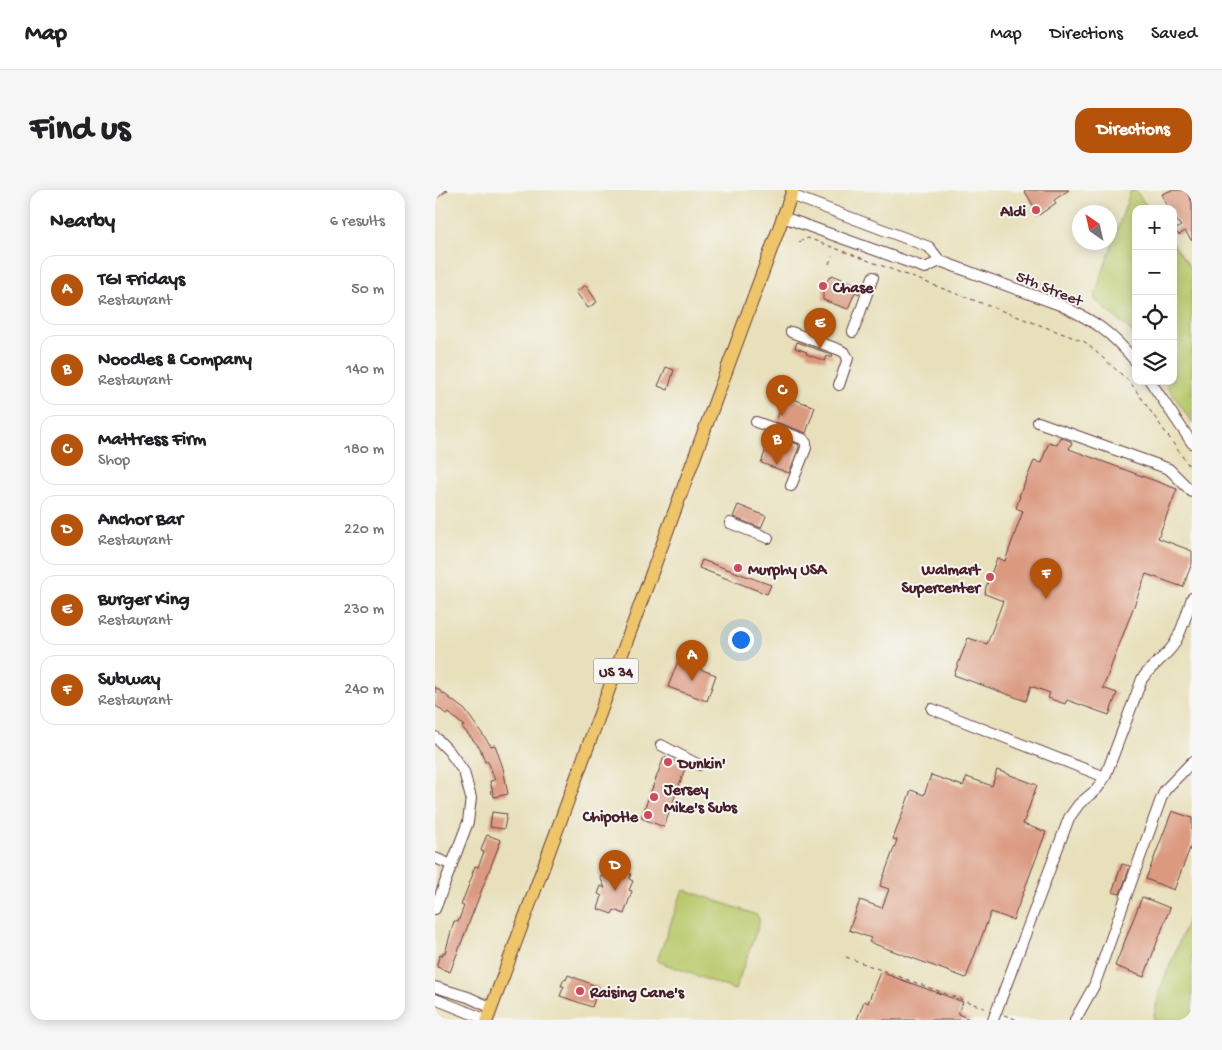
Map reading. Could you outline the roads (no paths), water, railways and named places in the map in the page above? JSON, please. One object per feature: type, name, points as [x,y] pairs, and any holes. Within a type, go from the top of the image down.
[{"type":"main road","name":"US 34","points":[[487,1020],[792,193]]},
{"type":"street","name":"5th Street","points":[[792,193],[929,247],[940,261],[1060,305],[1096,323],[1119,341],[1132,357]]},
{"type":"street","points":[[783,217],[925,268],[940,261]]},
{"type":"street","points":[[853,332],[873,277]]},
{"type":"street","points":[[791,332],[845,353],[847,358],[839,384]]},
{"type":"street","points":[[1153,385],[1192,443]]},
{"type":"street","points":[[756,422],[803,439],[806,443],[806,448],[791,486]]},
{"type":"street","points":[[1038,422],[1169,469],[1192,492]]},
{"type":"street","points":[[730,523],[768,538]]},
{"type":"street","points":[[994,1016],[1069,818],[1079,804],[1097,789],[1105,777],[1142,679],[1150,667],[1174,645],[1192,598]]},
{"type":"street","points":[[933,709],[1105,777]]},
{"type":"street","points":[[435,737],[449,751],[464,772],[471,798],[468,822],[435,909]]},
{"type":"street","points":[[661,745],[699,765]]},
{"type":"street","points":[[1075,1020],[1097,977],[1165,790],[1192,762]]},
{"type":"street","points":[[435,858],[451,864]]},
{"type":"street","points":[[435,987],[468,997],[491,1008]]},
{"type":"street","points":[[435,999],[487,1020]]},
{"type":"place","name":"Aldi","points":[[1036,210]]},
{"type":"place","name":"Chase","points":[[823,286]]},
{"type":"place","name":"Burger King","points":[[820,349]]},
{"type":"place","name":"Mattress Firm","points":[[782,416]]},
{"type":"place","name":"Noodles & Company","points":[[777,465]]},
{"type":"place","name":"Murphy USA","points":[[738,568]]},
{"type":"place","name":"Walmart Supercenter","points":[[990,577]]},
{"type":"place","name":"Subway","points":[[1046,599]]},
{"type":"place","name":"TGI Fridays","points":[[692,681]]},
{"type":"place","name":"Dunkin'","points":[[668,762]]},
{"type":"place","name":"Jersey Mike's Subs","points":[[654,797]]},
{"type":"place","name":"Chipotle","points":[[648,815]]},
{"type":"place","name":"Anchor Bar","points":[[615,891]]},
{"type":"place","name":"Raising Cane's","points":[[580,991]]}]
